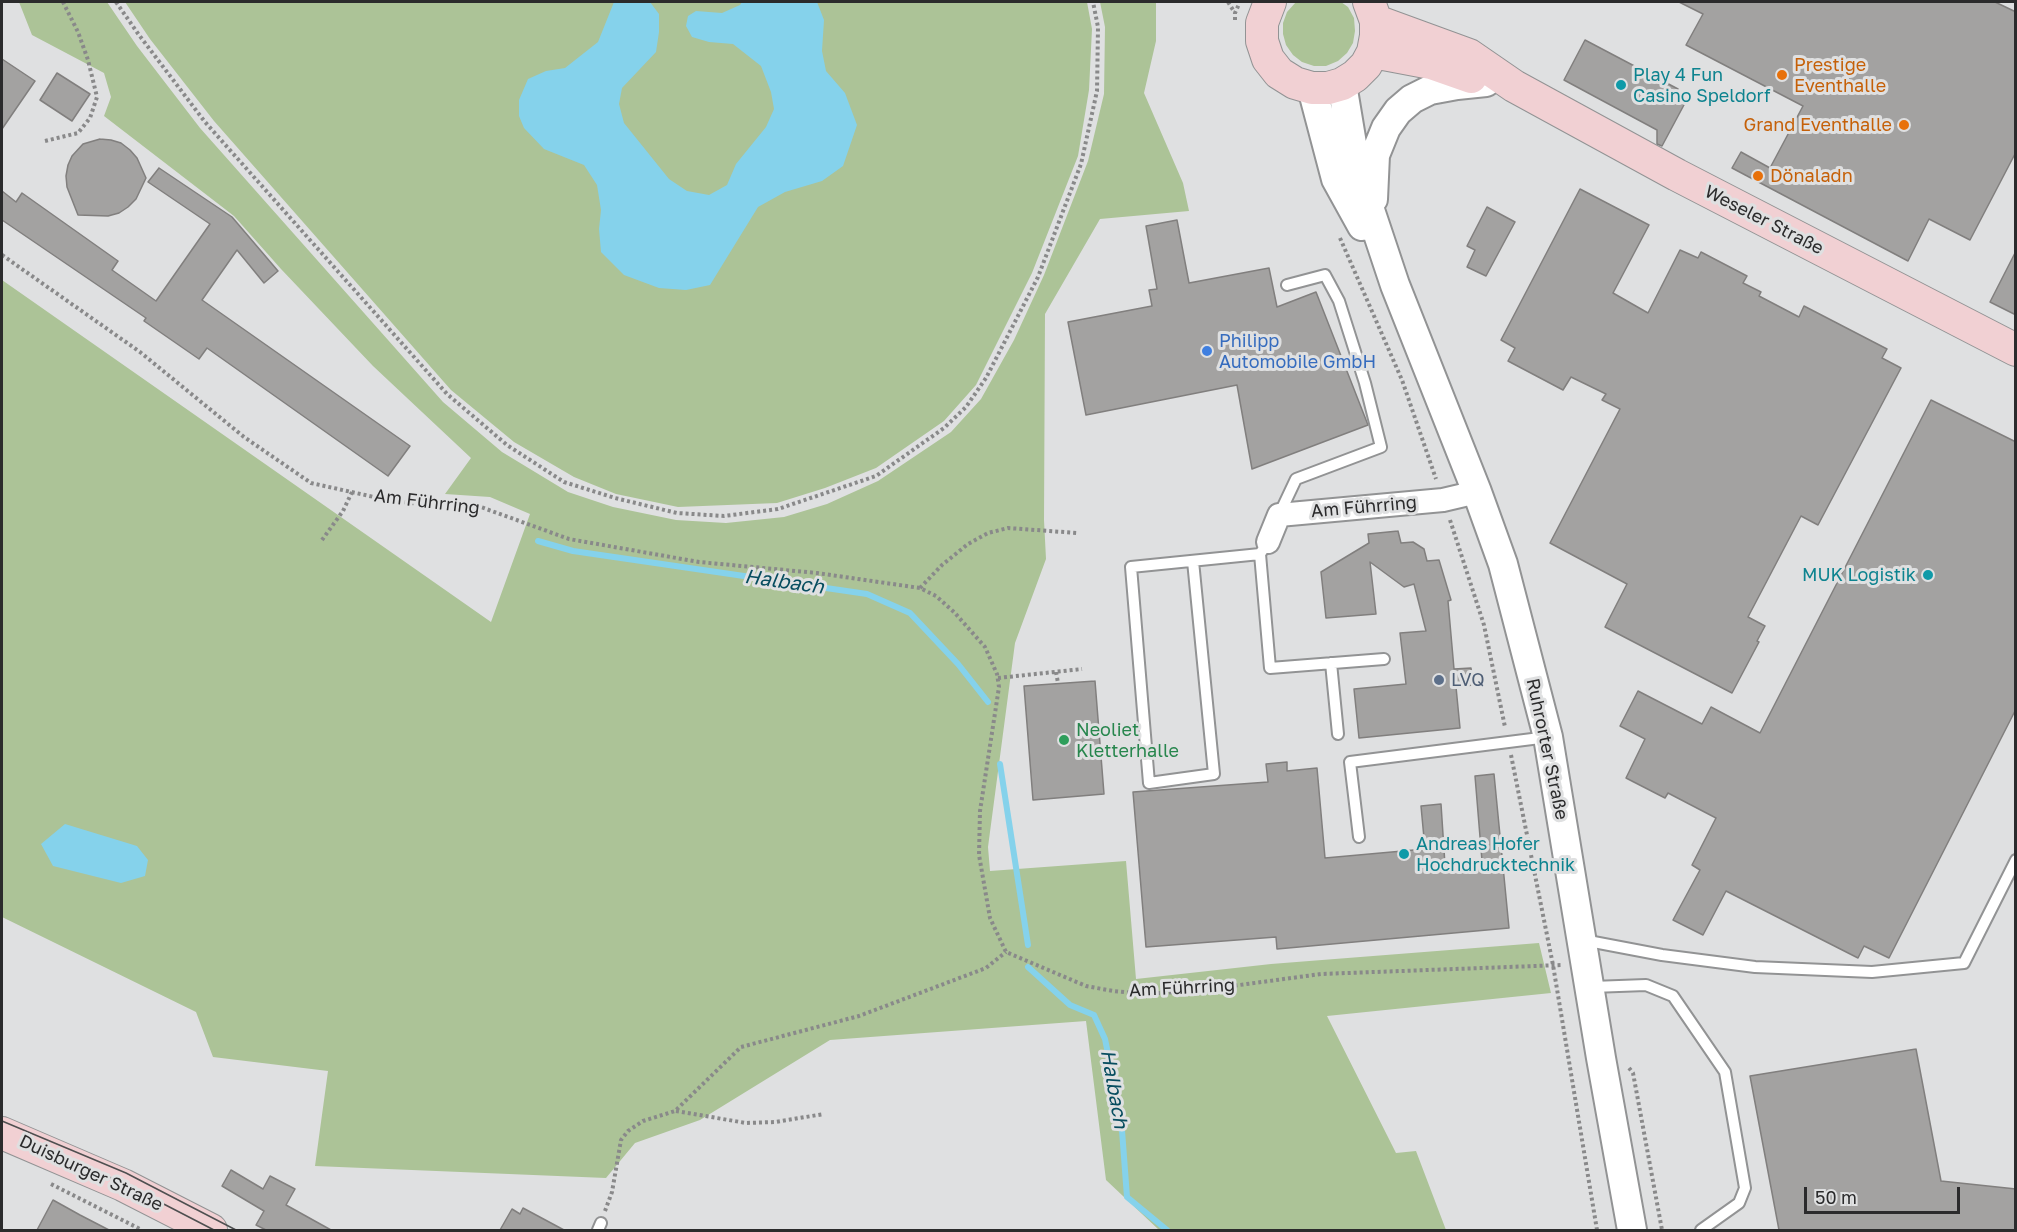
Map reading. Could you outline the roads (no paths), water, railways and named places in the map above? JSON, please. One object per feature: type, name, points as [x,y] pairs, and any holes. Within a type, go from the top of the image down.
[{"type":"main road","points":[[1267,3],[1262,23],[1262,41],[1268,58],[1279,73],[1294,83],[1312,88],[1328,88],[1342,84],[1366,65],[1372,25]]},
{"type":"main road","name":"Weseler Straße","points":[[1372,25],[1469,55],[1500,84]]},
{"type":"main road","name":"Weseler Straße","points":[[1372,25],[1431,63],[1500,84],[2016,350]]},
{"type":"main road","name":"Duisburger Straße","points":[[2,1133],[123,1185],[211,1230]]},
{"type":"street","name":"Ruhrorter Straße","points":[[1342,84],[1356,168],[1395,285],[1503,564],[1548,737],[1632,1230]]},
{"type":"street","name":"Ruhrorter Straße","points":[[1372,213],[1375,155],[1386,128],[1398,111],[1412,99],[1430,90],[1457,84],[1500,84]]},
{"type":"street","name":"Ruhrorter Straße","points":[[1312,88],[1336,178],[1395,285]]},
{"type":"street","name":"Am Führring","points":[[1279,515],[1443,500],[1477,492]]},
{"type":"street","points":[[1264,548],[1279,515]]},
{"type":"lane","points":[[1279,515],[1296,479],[1381,447],[1365,383],[1340,301],[1325,275],[1287,285]]},
{"type":"lane","points":[[1192,561],[1214,774],[1149,783],[1131,567],[1192,561],[1264,548],[1270,668],[1384,659]]},
{"type":"lane","points":[[1331,663],[1338,734]]},
{"type":"lane","points":[[1359,837],[1350,762],[1548,737]]},
{"type":"lane","points":[[1586,964],[1662,955],[1755,967],[1872,972],[1964,963],[2016,860]]},
{"type":"lane","points":[[1586,964],[1673,996],[1725,1072],[1745,1188],[1739,1203],[1701,1230]]},
{"type":"water","points":[[614,2],[650,2],[659,14],[656,52],[622,88],[619,104],[624,123],[669,179],[687,191],[709,195],[727,185],[736,164],[766,127],[774,109],[771,92],[761,66],[733,44],[709,42],[692,37],[686,26],[688,16],[696,11],[722,13],[742,2],[817,2],[824,20],[822,51],[826,71],[845,93],[857,125],[843,166],[822,181],[785,192],[758,207],[710,285],[686,290],[659,288],[624,275],[601,252],[599,229],[601,210],[597,185],[584,165],[544,149],[524,128],[519,116],[519,100],[528,79],[546,71],[565,68],[598,42]]},
{"type":"water","points":[[65,824],[137,846],[148,860],[145,876],[121,883],[53,866],[41,844]]},
{"type":"waterway","name":"Halbach","points":[[538,541],[573,551],[867,594],[910,613],[958,664],[988,702]]},
{"type":"waterway","name":"Halbach","points":[[1000,764],[1028,945]]},
{"type":"waterway","name":"Halbach","points":[[1028,967],[1070,1005],[1094,1015],[1105,1039],[1121,1117],[1127,1197],[1167,1230]]},
{"type":"tram line","points":[[2,1121],[126,1173],[236,1230]]},
{"type":"tram line","points":[[46,1149],[123,1183],[214,1230]]},
{"type":"place","name":"Prestige Eventhalle","points":[[1782,75]]},
{"type":"place","name":"Play 4 Fun Casino Speldorf","points":[[1621,85]]},
{"type":"place","name":"Grand Eventhalle","points":[[1904,125]]},
{"type":"place","name":"Dönaladn","points":[[1758,176]]},
{"type":"place","name":"Philipp Automobile GmbH","points":[[1207,351]]},
{"type":"place","name":"MUK Logistik","points":[[1928,575]]},
{"type":"place","name":"LVQ","points":[[1439,680]]},
{"type":"place","name":"Neoliet Kletterhalle","points":[[1064,740]]},
{"type":"place","name":"Andreas Hofer Hochdrucktechnik","points":[[1404,854]]}]
